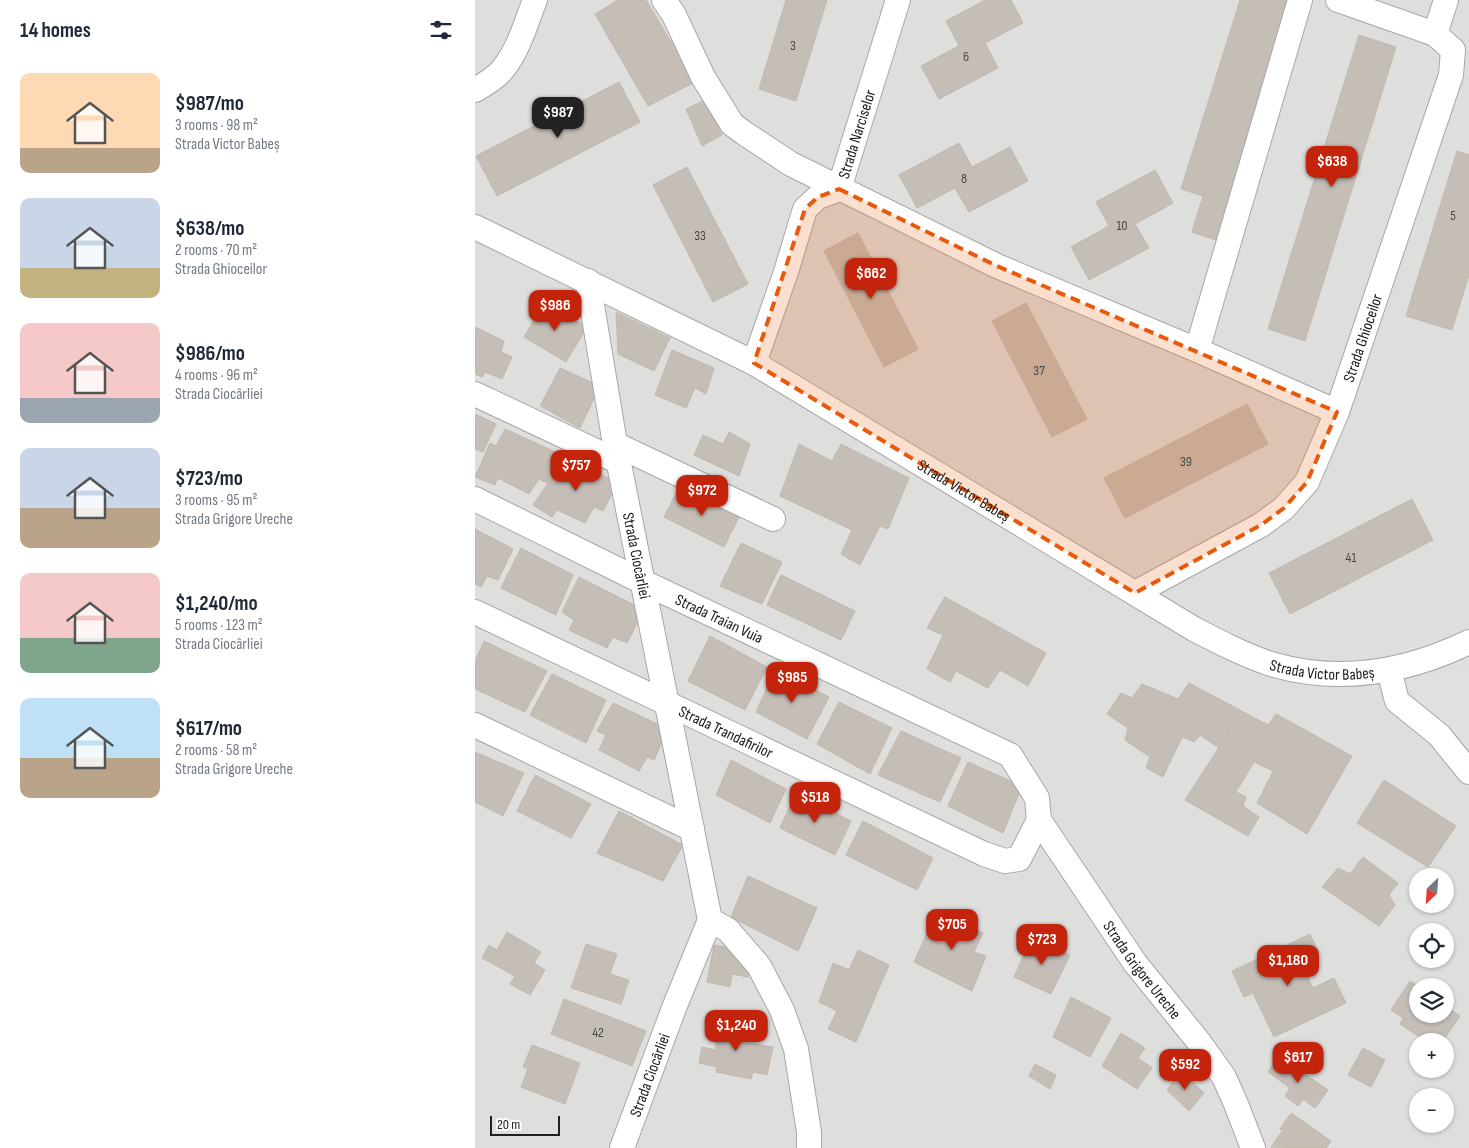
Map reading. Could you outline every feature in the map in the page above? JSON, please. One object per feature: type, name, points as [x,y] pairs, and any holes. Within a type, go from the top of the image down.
[{"type":"street","points":[[475,90],[503,70],[513,54],[535,0]]},
{"type":"street","points":[[664,0],[674,15],[703,77],[732,124],[791,164],[997,266],[1197,350],[1337,412]]},
{"type":"street","name":"Strada Narciselor","points":[[754,363],[805,208],[817,197],[839,189],[899,0]]},
{"type":"street","points":[[1197,350],[1300,0]]},
{"type":"street","points":[[1338,0],[1435,34],[1446,0]]},
{"type":"street","name":"Strada Ghioceilor","points":[[1135,592],[1261,525],[1284,508],[1307,482],[1337,412],[1451,75],[1453,50],[1435,34]]},
{"type":"street","name":"Strada Victor Babeș","points":[[475,227],[754,363],[1194,629],[1238,651],[1271,664],[1305,672],[1340,674],[1389,670],[1419,663],[1469,642]]},
{"type":"street","name":"Strada Ciocârliei","points":[[587,281],[617,453],[710,920],[674,1008],[621,1148]]},
{"type":"street","points":[[475,394],[773,519]]},
{"type":"street","name":"Strada Traian Vuia","points":[[475,500],[643,582],[1010,755],[1037,798],[1039,820]]},
{"type":"street","name":"Strada Trandafirilor","points":[[475,612],[984,854],[1005,862],[1019,859],[1039,820]]},
{"type":"street","points":[[1389,670],[1397,701],[1439,735],[1469,772]]},
{"type":"street","points":[[475,725],[692,829]]},
{"type":"street","name":"Strada Grigore Ureche","points":[[1039,820],[1135,963],[1199,1042],[1224,1077],[1253,1148]]},
{"type":"street","points":[[710,920],[728,930],[759,966],[782,1010],[796,1048],[809,1132],[809,1148]]},
{"type":"highlighted area","points":[[839,189],[997,266],[1337,412],[1307,482],[1284,508],[1261,525],[1135,593],[754,363],[805,209],[818,197]]},
{"type":"shaded area","points":[[475,0],[1469,0],[1469,1148],[475,1148]]},
{"type":"shaded area","points":[[1469,665],[1469,763],[1403,683],[1460,670]]},
{"type":"building","points":[[618,0],[646,0],[695,82],[648,106],[595,14]]},
{"type":"building","points":[[786,0],[827,0],[796,101],[759,89]]},
{"type":"building","points":[[985,0],[1011,0],[1023,23],[985,43],[998,68],[939,99],[921,66],[959,46],[946,21]]},
{"type":"building","points":[[1240,0],[1294,0],[1219,241],[1192,232],[1203,196],[1181,189]]},
{"type":"building","points":[[1359,35],[1396,47],[1305,341],[1268,329]]},
{"type":"building","points":[[619,82],[640,122],[497,196],[476,156]]},
{"type":"building","points":[[705,100],[722,135],[702,146],[686,109]]},
{"type":"building","points":[[959,143],[972,167],[1010,147],[1028,181],[969,212],[955,188],[917,208],[899,175]]},
{"type":"building","points":[[1457,151],[1469,155],[1469,275],[1452,330],[1406,316]]},
{"type":"building","points":[[687,167],[748,284],[713,302],[653,185]]},
{"type":"building","points":[[1155,170],[1173,203],[1135,224],[1149,248],[1089,280],[1071,247],[1109,226],[1096,202]]},
{"type":"building","points":[[858,233],[918,349],[884,367],[824,251]]},
{"type":"building","points":[[544,303],[587,327],[566,362],[524,337]]},
{"type":"building","points":[[1026,303],[1087,419],[1052,437],[992,321]]},
{"type":"building","points":[[616,312],[670,338],[654,371],[618,354]]},
{"type":"building","points":[[475,327],[504,341],[501,352],[512,357],[502,379],[485,372],[482,377],[475,374]]},
{"type":"building","points":[[672,350],[714,368],[706,394],[695,388],[686,408],[655,395]]},
{"type":"building","points":[[560,368],[600,386],[580,428],[540,406]]},
{"type":"building","points":[[1247,404],[1268,444],[1125,518],[1104,478]]},
{"type":"building","points":[[475,414],[496,424],[483,452],[475,449]]},
{"type":"building","points":[[505,429],[562,455],[547,483],[539,479],[529,494],[498,478],[495,485],[475,477],[490,443],[496,446]]},
{"type":"building","points":[[729,432],[750,444],[739,476],[694,455],[703,435],[723,444]]},
{"type":"building","points":[[799,444],[832,461],[841,444],[909,478],[888,529],[880,526],[860,565],[841,554],[852,530],[780,496]]},
{"type":"building","points":[[566,457],[618,483],[603,511],[594,507],[585,523],[557,510],[552,517],[533,505]]},
{"type":"building","points":[[679,487],[740,515],[724,547],[664,517]]},
{"type":"building","points":[[1412,499],[1433,540],[1290,614],[1269,573]]},
{"type":"building","points":[[475,529],[513,549],[498,580],[487,576],[481,587],[475,584]]},
{"type":"building","points":[[741,543],[782,562],[762,604],[720,586]]},
{"type":"building","points":[[521,548],[573,575],[556,615],[501,588]]},
{"type":"building","points":[[781,575],[855,611],[841,640],[767,605]]},
{"type":"building","points":[[579,577],[644,610],[627,643],[613,637],[607,648],[569,630],[574,620],[562,612]]},
{"type":"building","points":[[945,597],[1046,653],[1028,686],[1000,670],[988,688],[956,671],[950,682],[927,669],[943,635],[927,628]]},
{"type":"building","points":[[710,636],[767,667],[745,710],[688,681]]},
{"type":"building","points":[[484,641],[547,671],[525,712],[475,689],[475,661]]},
{"type":"building","points":[[775,670],[829,697],[807,739],[756,712]]},
{"type":"building","points":[[552,674],[606,700],[586,743],[530,715]]},
{"type":"building","points":[[1189,683],[1268,725],[1252,748],[1227,735],[1219,748],[1200,735],[1194,742],[1182,737],[1163,777],[1146,768],[1150,757],[1125,740],[1128,728],[1107,714],[1121,693],[1132,698],[1142,684],[1178,699]]},
{"type":"building","points":[[839,702],[892,728],[870,774],[817,744]]},
{"type":"building","points":[[613,703],[668,729],[654,760],[647,757],[639,771],[599,750],[606,735],[597,731]]},
{"type":"building","points":[[1276,714],[1352,756],[1307,834],[1257,803],[1273,771],[1254,762],[1236,792],[1246,797],[1243,806],[1259,817],[1248,836],[1185,800],[1227,735],[1252,748]]},
{"type":"building","points":[[901,731],[961,758],[940,802],[878,775]]},
{"type":"building","points":[[475,752],[524,773],[503,816],[475,802]]},
{"type":"building","points":[[731,760],[786,789],[770,823],[716,795]]},
{"type":"building","points":[[968,762],[1022,786],[1003,833],[948,806]]},
{"type":"building","points":[[535,775],[591,804],[571,838],[517,811]]},
{"type":"building","points":[[1384,780],[1456,826],[1428,867],[1357,823]]},
{"type":"building","points":[[796,793],[851,821],[835,855],[780,828]]},
{"type":"building","points":[[619,811],[683,845],[663,881],[597,853]]},
{"type":"building","points":[[863,821],[933,858],[917,890],[846,855]]},
{"type":"building","points":[[1363,857],[1398,883],[1389,895],[1395,905],[1379,926],[1322,887],[1338,868],[1350,874]]},
{"type":"building","points":[[748,876],[817,908],[798,951],[731,917]]},
{"type":"building","points":[[937,911],[983,933],[974,952],[986,956],[972,991],[914,962]]},
{"type":"building","points":[[507,932],[541,952],[534,963],[545,970],[530,995],[510,984],[515,976],[482,958],[489,945],[497,950]]},
{"type":"building","points":[[1310,934],[1319,952],[1300,961],[1313,988],[1334,978],[1346,1003],[1274,1037],[1253,993],[1244,997],[1232,971]]},
{"type":"building","points":[[1032,937],[1070,955],[1051,994],[1014,977]]},
{"type":"building","points":[[586,944],[617,954],[610,974],[629,980],[621,1004],[571,988]]},
{"type":"building","points":[[714,945],[741,950],[738,964],[750,967],[748,977],[732,974],[730,987],[707,982]]},
{"type":"building","points":[[858,950],[889,965],[856,1042],[828,1029],[837,1011],[819,1002],[833,963],[849,970]]},
{"type":"building","points":[[1409,983],[1409,1023],[1454,1023],[1454,1012],[1460,1016],[1448,1033],[1414,1033],[1400,1024],[1403,1018],[1391,1010]]},
{"type":"building","points":[[1071,997],[1111,1018],[1090,1057],[1053,1037]]},
{"type":"building","points":[[564,999],[646,1031],[632,1066],[551,1034]]},
{"type":"building","points":[[722,1014],[742,1018],[737,1041],[773,1047],[767,1075],[753,1072],[751,1079],[716,1072],[717,1067],[699,1063],[702,1047],[715,1050]]},
{"type":"building","points":[[1121,1033],[1145,1048],[1138,1058],[1152,1068],[1137,1089],[1102,1066]]},
{"type":"building","points":[[532,1045],[580,1063],[565,1104],[521,1087],[528,1069],[523,1067]]},
{"type":"building","points":[[1363,1048],[1385,1060],[1371,1087],[1348,1075]]},
{"type":"building","points":[[1279,1056],[1328,1090],[1315,1108],[1303,1099],[1298,1106],[1285,1096],[1290,1088],[1268,1072]]},
{"type":"building","points":[[1035,1064],[1056,1075],[1050,1089],[1029,1076]]},
{"type":"building","points":[[1181,1071],[1204,1093],[1189,1111],[1167,1090]]},
{"type":"building","points":[[1291,1113],[1331,1141],[1326,1148],[1271,1147],[1283,1130],[1280,1129]]}]
